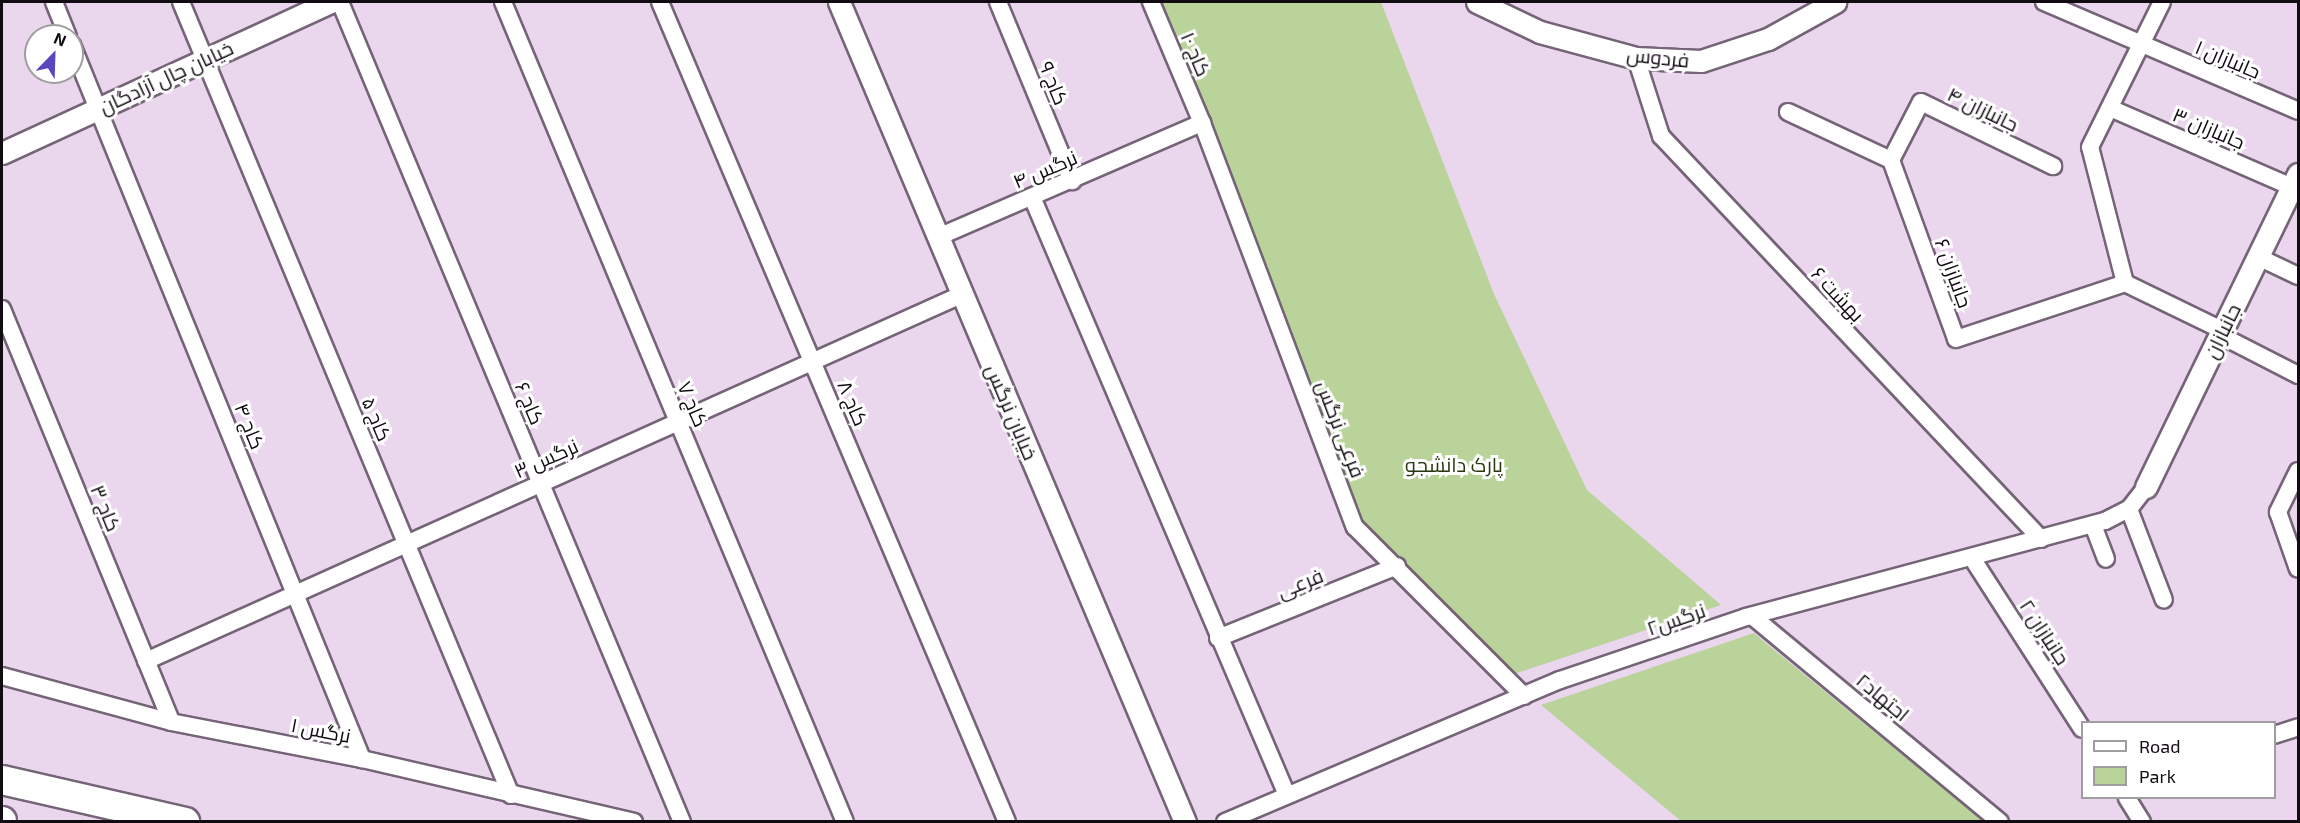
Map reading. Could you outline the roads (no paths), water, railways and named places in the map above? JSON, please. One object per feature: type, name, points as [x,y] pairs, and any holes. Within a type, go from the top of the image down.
[{"type":"highway","points":[[2,780],[185,822]]},
{"type":"street","points":[[54,2],[63,24]]},
{"type":"street","name":"کاج ۵","points":[[181,2],[511,795]]},
{"type":"street","name":"خیابان چال آزادگان","points":[[2,153],[330,2]]},
{"type":"street","name":"کاج ۶","points":[[340,2],[682,822]]},
{"type":"street","name":"کاج ۷","points":[[503,2],[845,822]]},
{"type":"street","name":"کاج ۸","points":[[660,2],[1007,822]]},
{"type":"street","name":"خیابان نرگس","points":[[839,2],[1185,822]]},
{"type":"street","name":"کاج ۹","points":[[998,2],[1071,181]]},
{"type":"street","name":"کاج ۱۰","points":[[1151,2],[1202,123]]},
{"type":"street","name":"فردوس","points":[[1477,2],[1540,32],[1636,58],[1701,61],[1768,39],[1835,2]]},
{"type":"street","points":[[2044,2],[2140,46]]},
{"type":"street","points":[[2162,2],[2090,147],[2125,284],[2221,332],[2298,375]]},
{"type":"street","name":"جانبازان ۱","points":[[2140,46],[2298,111]]},
{"type":"street","name":"بهشت ۶","points":[[1636,58],[1661,136],[2041,539]]},
{"type":"street","name":"کاج ۴","points":[[84,75],[362,759]]},
{"type":"street","name":"جانبازان ۴","points":[[1891,160],[1921,102],[2053,166]]},
{"type":"street","name":"جانبازان ۳","points":[[2110,108],[2295,181]]},
{"type":"street","points":[[1788,112],[1891,160]]},
{"type":"street","name":"نرگس ۴","points":[[938,237],[1168,140],[1202,123]]},
{"type":"street","name":"فرعی نرگس","points":[[1202,123],[1355,527],[1397,566],[1524,696]]},
{"type":"street","name":"جانبازان ۶","points":[[1891,160],[1956,339],[2125,284]]},
{"type":"street","name":"جانبازان","points":[[2146,487],[2295,181]]},
{"type":"street","points":[[1032,197],[1218,638],[1287,795]]},
{"type":"street","points":[[2258,257],[2298,276]]},
{"type":"street","name":"نرگس ۳","points":[[146,661],[963,294]]},
{"type":"street","name":"کاج ۳","points":[[2,309],[171,722]]},
{"type":"street","points":[[2298,471],[2278,512],[2298,569]]},
{"type":"street","name":"نرگس۲","points":[[1225,822],[1524,696],[1752,616],[2093,525],[2128,509],[2146,487]]},
{"type":"street","points":[[2128,509],[2164,600]]},
{"type":"street","points":[[2093,525],[2106,559]]},
{"type":"street","name":"جانبازان ۲","points":[[1972,558],[2081,727]]},
{"type":"street","name":"فرعی","points":[[1218,638],[1397,566]]},
{"type":"street","name":"اجتهاد۲","points":[[1752,616],[1993,816]]},
{"type":"street","name":"نرگس ۱","points":[[2,676],[171,722],[362,759],[634,822]]},
{"type":"street","points":[[2276,734],[2298,727]]},
{"type":"street","points":[[2128,799],[2142,822]]},
{"type":"park label","name":"پارک دانشجو","points":[[1454,464]]}]
